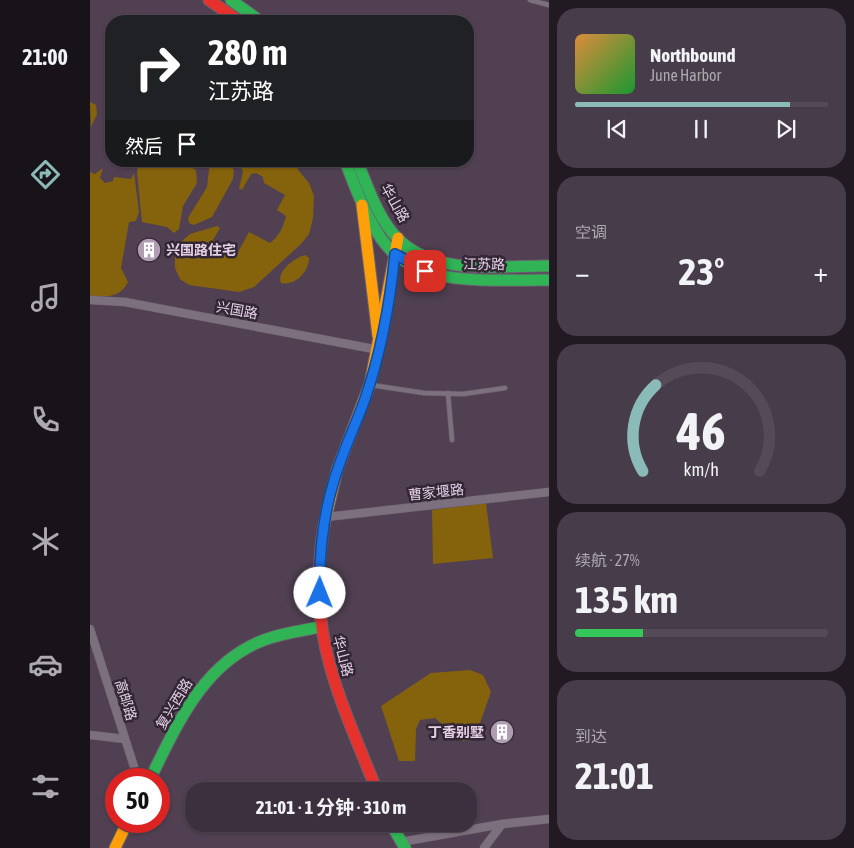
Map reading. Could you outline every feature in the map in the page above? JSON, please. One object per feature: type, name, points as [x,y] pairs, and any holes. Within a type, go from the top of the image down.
[{"type":"main road","points":[[209,0],[230,15]]},
{"type":"main road","points":[[232,0],[252,15]]},
{"type":"main road","name":"华山路","points":[[347,167],[361,202],[372,276],[379,350]]},
{"type":"main road","name":"华山路","points":[[360,167],[376,204],[398,238],[379,350],[369,385],[333,484],[326,517],[319,576],[320,627],[333,678],[373,782]]},
{"type":"main road","name":"江苏路","points":[[361,202],[395,254],[425,271],[453,278],[549,280]]},
{"type":"main road","name":"江苏路","points":[[398,238],[421,256],[458,264],[549,266]]},
{"type":"main road","name":"复兴西路","points":[[156,768],[191,700],[217,668],[258,642],[320,627]]},
{"type":"main road","points":[[396,832],[403,845]]},
{"type":"main road","points":[[115,848],[122,833]]},
{"type":"street","name":"兴国路","points":[[90,300],[125,302],[379,350]]},
{"type":"street","name":"曹家堰路","points":[[326,517],[549,492]]},
{"type":"street","name":"高邮路","points":[[90,629],[91,638],[134,768]]},
{"type":"street","points":[[90,735],[124,739]]},
{"type":"street","points":[[403,845],[502,824],[549,819]]},
{"type":"street","points":[[484,848],[502,824]]},
{"type":"lane","points":[[530,0],[549,5]]},
{"type":"lane","points":[[369,385],[424,393],[448,394],[463,394],[505,388]]},
{"type":"lane","points":[[448,394],[452,440]]},
{"type":"shaded area","points":[[90,102],[96,105],[97,114],[91,127]]},
{"type":"shaded area","points":[[138,167],[190,167],[196,170],[197,183],[183,206],[179,229],[174,233],[167,227],[142,222]]},
{"type":"shaded area","points":[[209,167],[232,167],[234,170],[233,179],[212,217],[194,225],[189,223],[188,218],[207,187]]},
{"type":"shaded area","points":[[241,167],[297,167],[309,183],[314,196],[313,218],[309,234],[301,244],[254,287],[239,292],[189,285],[180,279],[175,268],[175,252],[182,241],[190,234],[217,226],[220,228],[213,240],[237,254],[249,232],[270,243],[278,235],[284,224],[286,216],[277,210],[285,195],[264,183],[263,177],[256,173],[251,174],[242,190],[239,188],[243,172]]},
{"type":"shaded area","points":[[103,168],[100,178],[105,183],[113,181],[114,177],[131,179],[134,173],[139,212],[136,221],[129,222],[121,268],[128,282],[117,294],[90,296],[90,172],[95,174]]},
{"type":"shaded area","points":[[305,255],[309,258],[304,273],[296,280],[281,283],[280,279],[283,270],[296,259]]},
{"type":"shaded area","points":[[486,503],[493,558],[433,564],[432,510]]},
{"type":"shaded area","points":[[470,670],[483,675],[491,692],[474,740],[462,741],[435,718],[420,720],[416,729],[415,761],[399,761],[381,706],[431,673]]},
{"type":"traffic: fast","points":[[231,0],[252,15]]},
{"type":"traffic: fast","points":[[347,167],[379,236],[387,247],[412,266],[430,273],[470,280],[549,280]]},
{"type":"traffic: fast","points":[[359,167],[374,202],[385,222],[398,239],[413,251],[431,259],[450,264],[490,267],[549,266]]},
{"type":"traffic: fast","points":[[156,768],[194,698],[224,664],[243,650],[264,640],[320,627]]},
{"type":"traffic: fast","points":[[396,832],[405,848]]},
{"type":"traffic: slow","points":[[362,205],[378,336]]},
{"type":"traffic: slow","points":[[324,525],[337,470],[370,384],[398,238]]},
{"type":"traffic: slow","points":[[115,848],[122,833]]},
{"type":"traffic: jam","points":[[209,0],[230,15]]},
{"type":"traffic: jam","points":[[324,525],[319,599],[323,632],[338,693],[373,782]]},
{"type":"place","name":"兴国路住宅","points":[[149,250]]},
{"type":"place","name":"丁香别墅","points":[[502,732]]},
{"type":"route","points":[[320,593],[319,576],[326,517],[333,484],[365,398],[379,350],[395,254],[425,271]]}]
